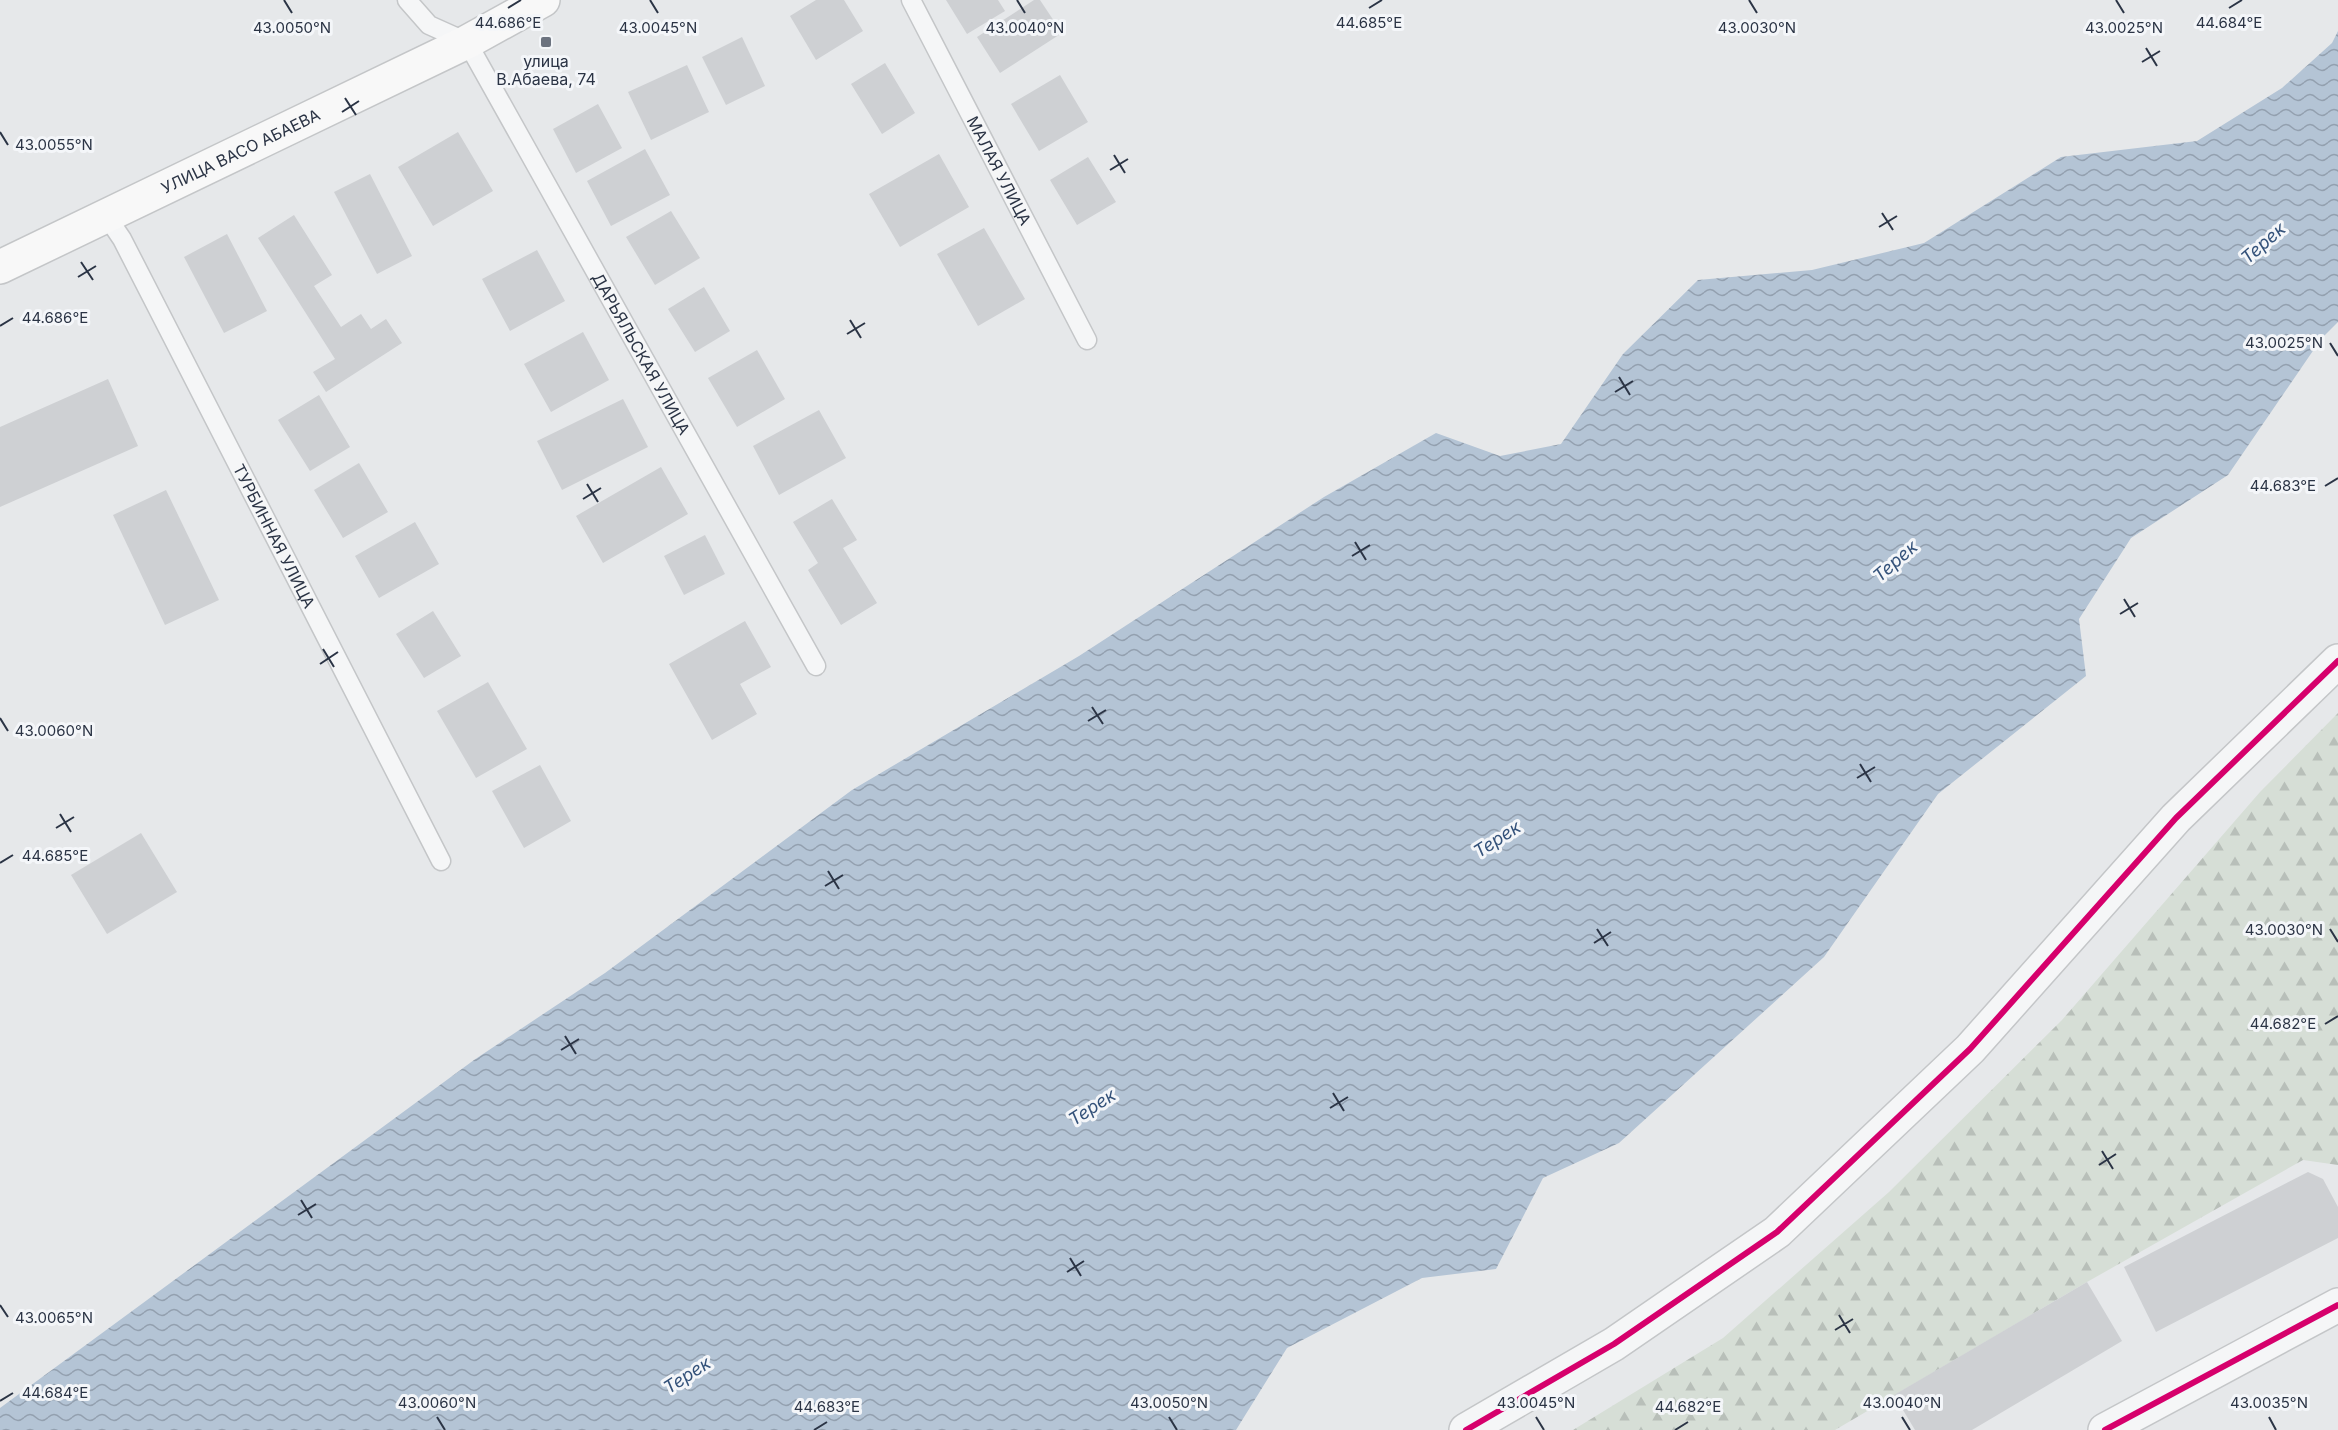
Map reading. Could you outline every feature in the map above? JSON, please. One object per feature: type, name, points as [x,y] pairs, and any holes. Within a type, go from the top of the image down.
[{"type":"main road","name":"УЛИЦА ВАСО АБАЕВА","points":[[0,267],[105,214],[467,42],[543,0]]},
{"type":"street","points":[[1466,1430],[1614,1344],[1777,1232],[1970,1049],[2175,818],[2338,661]]},
{"type":"street","points":[[2105,1430],[2338,1305]]},
{"type":"lane","points":[[408,0],[429,25],[467,42]]},
{"type":"lane","name":"МАЛАЯ УЛИЦА","points":[[911,0],[1088,340]]},
{"type":"lane","name":"ДАРЬЯЛЬСКАЯ УЛИЦА","points":[[467,42],[816,666]]},
{"type":"lane","name":"ТУРБИННАЯ УЛИЦА","points":[[105,214],[122,239],[441,861]]},
{"type":"green space","points":[[2338,713],[2338,1165],[2303,1160],[2087,1282],[1835,1430],[1573,1430],[1723,1338],[1889,1192],[2062,1020],[2260,792]]},
{"type":"water","name":"Терек","points":[[2338,31],[2338,322],[2321,339],[2228,475],[2131,538],[2079,619],[2086,676],[1938,794],[1824,957],[1619,1143],[1543,1178],[1496,1269],[1422,1278],[1287,1348],[1236,1430],[0,1430],[0,1408],[474,1060],[605,973],[852,790],[1079,656],[1324,497],[1436,433],[1500,456],[1561,444],[1623,354],[1698,280],[1812,270],[1924,243],[2061,157],[2197,141],[2282,88],[2332,43]]},
{"type":"building","points":[[816,0],[844,0],[863,31],[816,60],[790,16]]},
{"type":"building","points":[[946,0],[998,0],[1005,11],[967,34]]},
{"type":"building","points":[[1034,0],[1040,0],[1062,33],[1000,73],[977,37]]},
{"type":"building","points":[[742,37],[765,86],[726,105],[702,57]]},
{"type":"building","points":[[885,63],[915,113],[882,134],[851,84]]},
{"type":"building","points":[[687,65],[709,112],[651,140],[628,92]]},
{"type":"building","points":[[1060,75],[1088,122],[1039,151],[1011,104]]},
{"type":"building","points":[[598,104],[622,148],[576,173],[553,129]]},
{"type":"building","points":[[458,132],[493,191],[433,226],[398,167]]},
{"type":"building","points":[[645,149],[670,195],[611,226],[587,181]]},
{"type":"building","points":[[939,154],[969,207],[900,247],[869,194]]},
{"type":"building","points":[[1088,157],[1116,202],[1077,225],[1050,180]]},
{"type":"building","points":[[370,174],[412,256],[377,274],[334,192]]},
{"type":"building","points":[[671,211],[700,258],[655,285],[626,237]]},
{"type":"building","points":[[294,215],[332,275],[314,286],[341,327],[361,314],[371,329],[386,319],[402,343],[326,392],[313,372],[335,359],[258,238]]},
{"type":"building","points":[[984,228],[1025,299],[978,326],[937,254]]},
{"type":"building","points":[[227,234],[267,311],[224,333],[184,257]]},
{"type":"building","points":[[537,250],[565,301],[510,331],[482,279]]},
{"type":"building","points":[[704,287],[730,331],[695,352],[668,309]]},
{"type":"building","points":[[583,332],[609,380],[551,412],[524,364]]},
{"type":"building","points":[[757,350],[785,399],[737,427],[708,378]]},
{"type":"building","points":[[108,379],[138,446],[0,507],[0,427]]},
{"type":"building","points":[[319,395],[350,447],[310,471],[278,420]]},
{"type":"building","points":[[623,399],[648,447],[562,490],[537,441]]},
{"type":"building","points":[[819,410],[846,458],[779,495],[753,446]]},
{"type":"building","points":[[359,463],[388,512],[343,538],[314,490]]},
{"type":"building","points":[[661,467],[688,514],[603,563],[576,516]]},
{"type":"building","points":[[166,490],[219,600],[165,625],[113,515]]},
{"type":"building","points":[[832,499],[857,540],[843,548],[877,603],[841,625],[808,570],[818,563],[793,522]]},
{"type":"building","points":[[415,522],[439,564],[379,598],[355,556]]},
{"type":"building","points":[[705,535],[725,574],[684,595],[664,556]]},
{"type":"building","points":[[433,611],[461,656],[424,678],[396,634]]},
{"type":"building","points":[[745,621],[771,667],[740,684],[757,714],[712,740],[669,664]]},
{"type":"building","points":[[488,682],[527,749],[476,778],[437,711]]},
{"type":"building","points":[[540,765],[571,821],[524,848],[492,791]]},
{"type":"building","points":[[141,833],[177,892],[107,934],[71,875]]},
{"type":"building","points":[[2308,1172],[2323,1179],[2338,1207],[2338,1238],[2156,1332],[2124,1267]]},
{"type":"building","points":[[2087,1282],[2122,1341],[1972,1430],[1915,1430],[1894,1395]]},
{"type":"cycle path","points":[[1466,1430],[1614,1344],[1777,1232],[1970,1049],[2176,818],[2338,661]]},
{"type":"cycle path","points":[[2105,1430],[2338,1305]]},
{"type":"place","name":"улица В.Абаева, 74","points":[[546,42]]}]
